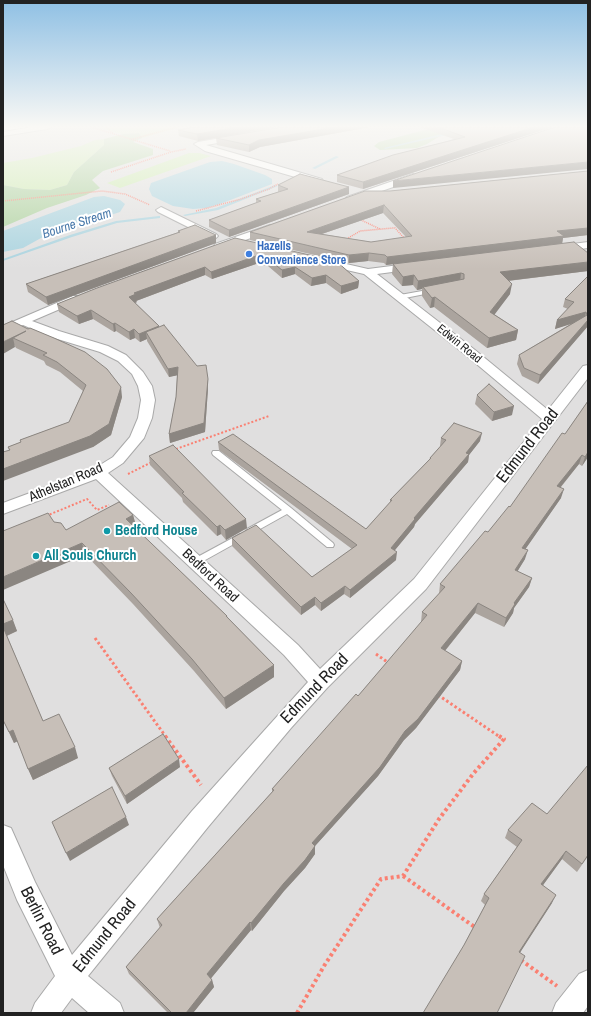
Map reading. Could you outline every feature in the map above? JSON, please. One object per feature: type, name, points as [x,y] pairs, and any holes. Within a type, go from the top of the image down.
[{"type":"street","points":[[295,174],[327,184]]},
{"type":"street","points":[[343,201],[421,174]]},
{"type":"street","points":[[351,191],[363,194],[396,193]]},
{"type":"street","points":[[161,210],[231,242],[249,244]]},
{"type":"street","points":[[213,248],[278,225]]},
{"type":"street","points":[[544,250],[588,244]]},
{"type":"street","points":[[308,258],[368,272],[428,264]]},
{"type":"street","name":"Edwin Road","points":[[368,272],[549,418]]},
{"type":"street","points":[[3,330],[87,294]]},
{"type":"street","name":"Athelstan Road","points":[[3,509],[97,473],[118,460],[137,438],[145,418],[148,400],[145,386],[137,372],[122,358],[104,349],[55,334],[22,321]]},
{"type":"street","name":"Edmund Road","points":[[45,1013],[70,978],[200,819],[279,728],[320,682],[420,584],[588,369]]},
{"type":"street","name":"Bedford Road","points":[[97,473],[104,477],[291,650],[320,682]]},
{"type":"street","name":"Berlin Road","points":[[3,836],[26,891],[70,978],[110,1013]]},
{"type":"street","points":[[566,1013],[588,983]]},
{"type":"lane","points":[[400,297],[438,290]]},
{"type":"lane","points":[[216,453],[330,545]]},
{"type":"lane","points":[[195,562],[288,510]]},
{"type":"path","points":[[176,216],[234,201],[269,189],[276,184],[303,177]]},
{"type":"path","points":[[3,201],[102,191],[125,194],[161,210]]},
{"type":"path","points":[[358,219],[380,229]]},
{"type":"path","points":[[345,240],[360,231],[395,228],[409,244]]},
{"type":"path","points":[[175,449],[269,416]]},
{"type":"path","points":[[129,474],[155,460]]},
{"type":"path","points":[[45,516],[87,499],[97,510],[108,506]]},
{"type":"path","points":[[95,638],[199,782]]},
{"type":"path","points":[[382,658],[395,667]]},
{"type":"path","points":[[403,876],[439,819],[473,774],[504,739],[433,692]]},
{"type":"path","points":[[297,1013],[324,966],[381,879],[403,876],[481,931]]},
{"type":"path","points":[[520,959],[546,977]]},
{"type":"shaded area","points":[[3,174],[588,174],[588,1013],[3,1013]]},
{"type":"green space","points":[[3,174],[73,174],[67,185],[50,190],[24,189],[3,185]]},
{"type":"green space","points":[[73,174],[99,174],[92,180],[100,188],[86,195],[47,208],[3,227],[3,185],[24,189],[50,190],[67,185]]},
{"type":"green space","points":[[130,174],[159,174],[120,188],[107,183]]},
{"type":"water","points":[[175,174],[263,174],[272,179],[272,184],[220,204],[206,208],[193,209],[173,206],[152,196],[149,189],[151,183]]},
{"type":"water","points":[[104,196],[120,200],[125,204],[120,212],[41,238],[23,248],[3,252],[3,231],[94,197]]},
{"type":"building","points":[[302,174],[349,187],[229,230],[209,220],[261,201],[256,199],[288,189],[278,185]]},
{"type":"building","points":[[339,174],[387,174],[363,182],[337,175]]},
{"type":"building","points":[[413,174],[461,174],[393,181]]},
{"type":"building","points":[[554,174],[588,174],[588,228],[557,231],[564,236],[387,257],[385,255],[369,253],[349,255],[250,232],[365,191],[390,191]],"holes":[[[384,205],[412,236],[371,242],[307,232]]]},
{"type":"building","points":[[195,225],[216,235],[46,297],[26,284],[180,232],[178,231]]},
{"type":"building","points":[[235,238],[336,261],[359,281],[341,286],[326,275],[312,278],[295,267],[282,270],[268,259],[256,256],[211,272],[205,267],[134,293],[136,294],[129,297],[159,326],[139,334],[134,329],[129,332],[115,323],[113,324],[91,310],[77,316],[57,304],[97,288]]},
{"type":"building","points":[[574,242],[588,253],[588,262],[500,272],[512,284],[490,312],[518,330],[489,338],[435,297],[432,298],[423,287],[464,279],[464,274],[461,273],[418,281],[414,275],[403,277],[393,264]]},
{"type":"building","points":[[588,276],[588,320],[540,375],[524,368],[519,355],[587,315],[586,312],[557,320],[574,302],[565,299]]},
{"type":"building","points":[[12,321],[85,352],[107,369],[121,387],[109,424],[90,436],[3,469],[3,452],[10,450],[8,447],[21,442],[20,440],[69,422],[86,385],[57,362],[43,355],[47,353],[13,338],[26,331],[3,342],[3,325]]},
{"type":"building","points":[[164,325],[197,366],[206,365],[208,379],[204,423],[169,434],[176,397],[178,367],[168,369],[146,332]]},
{"type":"building","points":[[489,384],[514,406],[494,412],[477,395]]},
{"type":"building","points":[[588,401],[588,452],[585,457],[582,455],[557,486],[564,489],[522,548],[528,550],[515,570],[532,578],[514,603],[515,604],[506,618],[478,603],[441,648],[462,661],[418,719],[405,731],[380,767],[312,843],[315,846],[305,860],[251,923],[250,922],[207,974],[212,980],[186,1013],[172,1013],[126,967],[162,925],[157,919],[274,790],[272,789],[356,694],[358,696],[427,615],[422,612],[445,587],[440,584],[485,531],[488,532],[509,506],[510,507],[562,433],[565,434]]},
{"type":"building","points":[[454,423],[482,433],[466,453],[469,454],[414,518],[415,519],[391,548],[397,552],[350,590],[345,586],[321,603],[315,597],[301,607],[232,538],[256,525],[312,577],[357,545],[218,442],[233,434],[366,529],[392,500],[390,500],[431,458],[446,440],[441,438]]},
{"type":"building","points":[[173,445],[246,519],[225,530],[220,525],[217,527],[182,493],[184,492],[149,456]]},
{"type":"building","points":[[119,502],[133,515],[126,519],[227,616],[274,665],[224,698],[192,659],[82,543],[3,577],[3,531],[48,513],[54,522],[61,523],[66,530]]},
{"type":"building","points":[[3,599],[13,620],[3,624]]},
{"type":"building","points":[[3,627],[43,721],[59,714],[75,747],[28,769],[13,730],[9,732],[3,720]]},
{"type":"building","points":[[163,734],[179,759],[125,796],[109,768]]},
{"type":"building","points":[[588,765],[588,855],[582,864],[566,851],[541,884],[556,895],[519,952],[525,956],[497,1013],[423,1013],[464,945],[489,898],[484,894],[522,840],[508,830],[532,803],[547,814]]},
{"type":"building","points":[[112,787],[126,817],[66,853],[52,822]]},
{"type":"waterway","name":"Bourne Stream","points":[[185,215],[217,209],[276,186]]},
{"type":"waterway","name":"Bourne Stream","points":[[3,260],[71,236],[117,222],[159,217]]},
{"type":"place","name":"Hazells Convenience Store","points":[[249,254]]},
{"type":"place","name":"Bedford House","points":[[107,531]]},
{"type":"place","name":"All Souls Church","points":[[36,556]]}]
